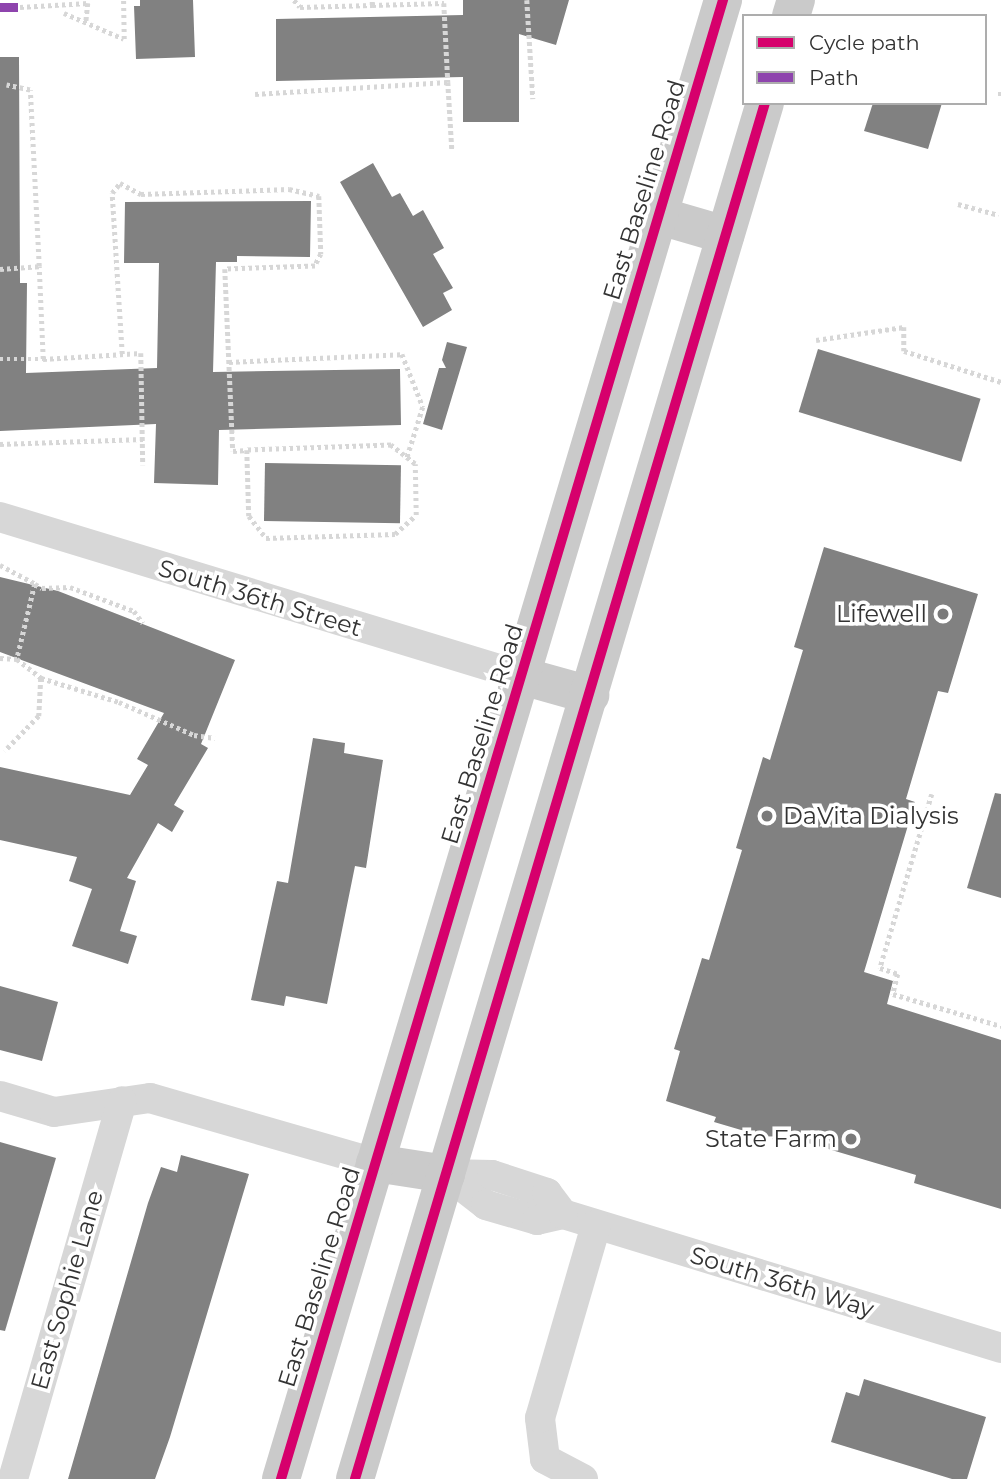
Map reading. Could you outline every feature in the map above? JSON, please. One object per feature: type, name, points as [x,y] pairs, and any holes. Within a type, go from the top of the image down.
[{"type":"main road","name":"East Baseline Road","points":[[281,1479],[723,0]]},
{"type":"main road","points":[[355,1479],[764,105]]},
{"type":"main road","points":[[660,216],[725,235]]},
{"type":"main road","points":[[522,676],[590,695]]},
{"type":"main road","points":[[375,1163],[446,1174]]},
{"type":"street","name":"South 36th Street","points":[[0,517],[522,676]]},
{"type":"street","points":[[0,1096],[54,1112],[150,1098],[375,1163]]},
{"type":"street","name":"East Sophie Lane","points":[[13,1479],[122,1101]]},
{"type":"street","name":"South 36th Way","points":[[446,1174],[492,1175],[547,1193],[563,1214],[1001,1348]]},
{"type":"street","points":[[583,1479],[545,1459],[540,1418],[596,1225]]},
{"type":"path","points":[[64,13],[124,39],[123,0]]},
{"type":"path","points":[[294,0],[300,7],[444,1],[452,149]]},
{"type":"path","points":[[527,0],[533,99]]},
{"type":"path","points":[[20,7],[88,3],[86,23]]},
{"type":"path","points":[[255,94],[448,82]]},
{"type":"path","points":[[7,85],[30,90],[43,359]]},
{"type":"path","points":[[122,354],[112,193],[120,183],[141,194],[289,189],[319,196],[321,254],[315,266],[225,269],[233,451],[247,450],[391,445],[415,464],[416,515],[395,534],[266,538],[249,516],[247,450]]},
{"type":"path","points":[[958,204],[1000,214]]},
{"type":"path","points":[[0,269],[39,266]]},
{"type":"path","points":[[817,340],[904,327],[904,351],[1001,382]]},
{"type":"path","points":[[0,359],[141,353],[143,465]]},
{"type":"path","points":[[229,362],[402,354],[423,407],[407,458]]},
{"type":"path","points":[[0,444],[143,439]]},
{"type":"path","points":[[0,565],[35,584],[82,592],[134,611],[143,623]]},
{"type":"path","points":[[16,659],[35,584]]},
{"type":"path","points":[[0,658],[16,659],[41,678],[119,702],[194,735],[215,738]]},
{"type":"path","points":[[5,751],[39,716],[41,678]]},
{"type":"path","points":[[932,794],[880,968],[898,974],[893,994],[1001,1026]]},
{"type":"building","points":[[140,0],[193,0],[195,57],[136,59],[134,6],[140,6]]},
{"type":"building","points":[[463,0],[569,0],[556,45],[519,34],[519,122],[463,122],[463,77],[276,81],[276,19],[463,15]]},
{"type":"building","points":[[0,57],[19,57],[20,283],[27,283],[26,373],[157,368],[159,263],[124,263],[125,202],[311,201],[310,257],[237,256],[237,262],[216,262],[213,372],[400,369],[401,425],[219,430],[218,485],[154,483],[156,424],[0,431]]},
{"type":"building","points":[[872,105],[941,105],[928,149],[864,131]]},
{"type":"building","points":[[373,163],[392,197],[400,193],[413,216],[423,210],[444,248],[433,254],[453,288],[443,293],[452,310],[423,327],[340,182]]},
{"type":"building","points":[[447,342],[467,347],[442,430],[423,424],[439,368],[446,368],[442,360]]},
{"type":"building","points":[[818,349],[981,399],[961,462],[799,412]]},
{"type":"building","points":[[265,463],[401,465],[400,523],[264,521]]},
{"type":"building","points":[[824,547],[978,594],[948,693],[938,691],[906,799],[915,802],[864,972],[893,981],[887,1004],[1001,1040],[1001,1209],[914,1183],[916,1175],[808,1143],[806,1149],[714,1122],[716,1117],[666,1101],[680,1051],[674,1049],[702,958],[709,960],[742,850],[736,848],[763,757],[770,760],[803,650],[794,647]]},
{"type":"building","points":[[0,577],[58,591],[235,660],[201,744],[208,748],[174,805],[184,811],[172,832],[158,823],[127,878],[136,881],[120,931],[137,936],[128,964],[72,946],[92,889],[69,881],[77,857],[0,840],[0,767],[130,795],[148,765],[137,759],[164,713],[0,652]]},
{"type":"building","points":[[313,738],[345,743],[344,753],[383,760],[366,868],[355,866],[327,1004],[286,996],[284,1006],[251,1000],[277,881],[288,883]]},
{"type":"building","points":[[995,793],[1001,794],[1001,898],[967,888]]},
{"type":"building","points":[[0,986],[58,1002],[42,1061],[0,1050]]},
{"type":"building","points":[[0,1142],[56,1158],[5,1331],[0,1330]]},
{"type":"building","points":[[181,1155],[249,1174],[170,1437],[155,1479],[68,1479],[148,1203],[161,1167],[177,1172]]},
{"type":"building","points":[[864,1379],[986,1417],[967,1479],[952,1479],[831,1442],[846,1392],[859,1396]]},
{"type":"marked path","points":[[0,7],[20,7]]},
{"type":"cycle path","points":[[281,1479],[723,0]]},
{"type":"cycle path","points":[[355,1479],[764,105]]},
{"type":"place","name":"Lifewell","points":[[943,614]]},
{"type":"place","name":"DaVita Dialysis","points":[[767,816]]},
{"type":"place","name":"State Farm","points":[[851,1139]]}]
